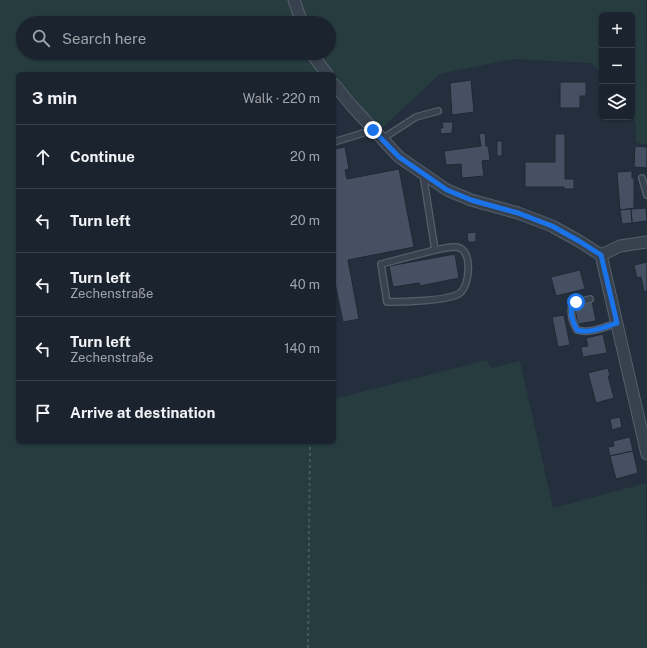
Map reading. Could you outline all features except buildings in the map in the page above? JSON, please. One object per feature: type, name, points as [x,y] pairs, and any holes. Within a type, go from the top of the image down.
[{"type":"street","points":[[294,0],[300,16]]},
{"type":"street","points":[[316,60],[325,72]]},
{"type":"street","points":[[336,87],[350,105],[399,157],[447,190],[471,200],[518,213],[552,226],[601,255],[647,454]]},
{"type":"street","points":[[601,255],[620,246],[647,242]]},
{"type":"lane","points":[[382,139],[416,117],[438,111]]},
{"type":"lane","points":[[336,141],[373,130]]},
{"type":"lane","points":[[423,173],[435,250]]},
{"type":"lane","points":[[642,178],[647,194]]},
{"type":"lane","points":[[456,247],[461,249],[466,256],[468,281],[460,293],[450,297],[405,302],[387,302],[381,264],[435,250],[456,247]]},
{"type":"lane","points":[[590,299],[572,304],[572,320],[577,330],[589,331],[617,323]]},
{"type":"path","points":[[308,648],[310,444]]},
{"type":"green space","points":[[0,0],[290,0],[296,16],[16,16],[16,60],[311,60],[319,72],[16,72],[16,444],[336,444],[336,398],[487,360],[491,368],[520,361],[553,508],[646,483],[647,648],[0,648]]},
{"type":"green space","points":[[297,0],[646,0],[647,144],[636,143],[636,125],[634,120],[635,12],[599,12],[599,70],[591,63],[513,59],[440,74],[380,130],[336,77],[336,72],[332,72],[322,60],[336,60],[336,16],[303,16]]},
{"type":"route","points":[[373,130],[399,157],[447,190],[471,200],[518,213],[552,226],[601,255],[617,323],[595,330],[577,330],[571,314],[572,304],[576,302]]}]
